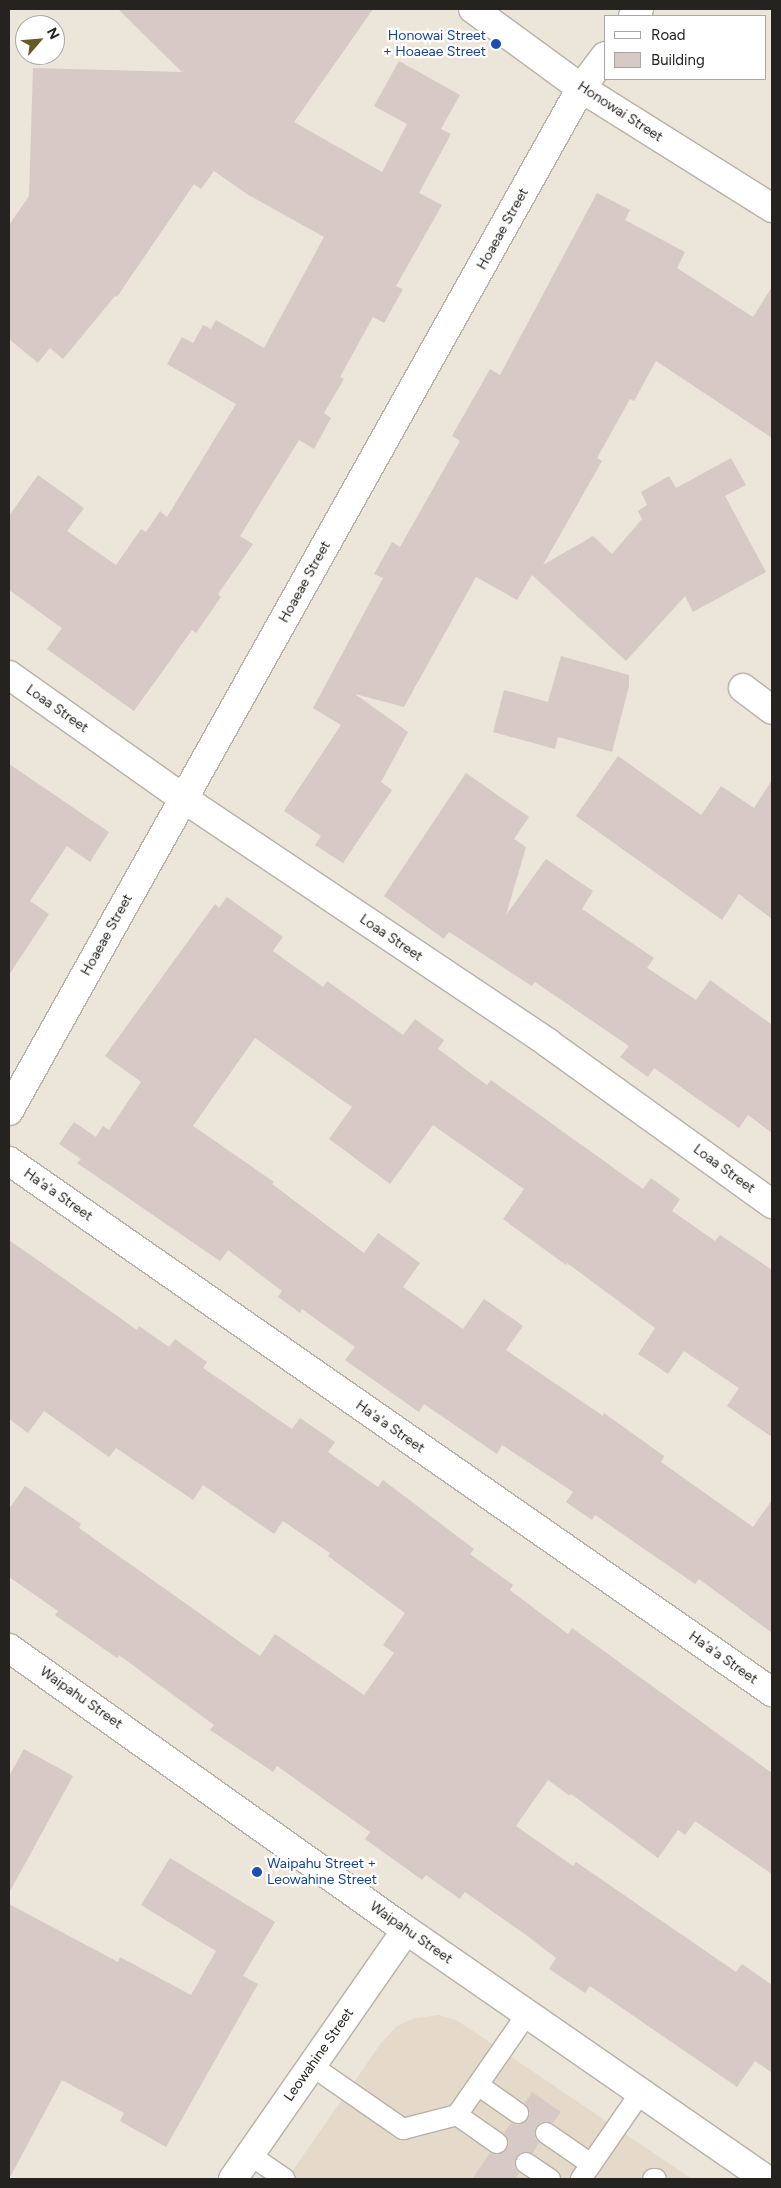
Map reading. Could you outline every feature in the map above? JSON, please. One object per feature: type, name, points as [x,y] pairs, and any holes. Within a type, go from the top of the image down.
[{"type":"street","name":"Honowai Street","points":[[473,9],[582,88],[772,208]]},
{"type":"street","name":"Hoaeae Street","points":[[9,1111],[582,88],[604,57]]},
{"type":"street","name":"Loaa Street","points":[[9,675],[184,799],[548,1043],[772,1204]]},
{"type":"street","points":[[743,688],[772,710]]},
{"type":"street","name":"Ha'a'a Street","points":[[9,1161],[772,1692]]},
{"type":"street","name":"Waipahu Street","points":[[9,1648],[406,1930],[766,2179]]},
{"type":"street","name":"Leowahine Street","points":[[232,2179],[406,1930]]},
{"type":"lane","points":[[312,2066],[403,2129],[457,2115],[527,2014]]},
{"type":"lane","points":[[478,2085],[518,2113]]},
{"type":"lane","points":[[546,2133],[586,2172],[641,2092]]},
{"type":"lane","points":[[457,2115],[497,2143]]},
{"type":"lane","points":[[250,2154],[285,2179]]},
{"type":"lane","points":[[526,2163],[550,2179]]},
{"type":"shaded area","points":[[439,2015],[456,2020],[473,2031],[692,2179],[287,2179],[381,2043],[397,2026],[412,2019]]},
{"type":"building","points":[[118,9],[373,9],[294,122],[382,172],[407,124],[374,106],[399,61],[460,95],[441,129],[451,134],[419,193],[442,205],[396,286],[403,289],[384,323],[373,317],[340,377],[344,379],[324,413],[331,418],[314,449],[299,440],[240,536],[253,544],[218,594],[221,597],[196,633],[192,630],[134,711],[47,649],[62,628],[9,590],[9,516],[38,475],[84,508],[67,531],[116,565],[141,529],[146,532],[160,511],[167,517],[236,404],[167,364],[182,337],[193,343],[203,325],[211,329],[216,320],[264,348],[324,237],[247,194],[214,171],[201,189],[194,184],[117,297],[115,296],[63,359],[50,348],[38,363],[9,339],[9,225],[29,196],[33,68],[182,72]]},
{"type":"building","points":[[597,193],[630,210],[625,220],[685,252],[677,268],[753,317],[772,287],[772,438],[656,361],[634,401],[630,399],[597,458],[602,461],[543,565],[593,536],[612,554],[642,519],[638,511],[647,505],[641,492],[669,476],[676,488],[731,458],[746,485],[725,496],[766,572],[693,612],[685,596],[626,661],[532,575],[517,600],[476,577],[404,707],[355,694],[408,732],[381,782],[392,790],[343,863],[315,845],[321,836],[284,811],[341,725],[313,708],[383,578],[374,574],[392,542],[400,547],[460,441],[452,436],[490,369],[500,375]]},
{"type":"building","points":[[561,656],[629,675],[629,686],[612,752],[558,737],[555,749],[493,732],[504,690],[548,702]]},
{"type":"building","points":[[618,756],[701,815],[721,786],[754,808],[772,780],[772,919],[739,894],[722,920],[576,816]]},
{"type":"building","points":[[9,764],[109,832],[90,862],[67,846],[30,901],[49,914],[9,975]]},
{"type":"building","points":[[466,773],[529,817],[514,839],[526,847],[506,915],[546,859],[593,891],[582,909],[654,958],[647,968],[696,1000],[710,980],[772,1025],[772,1133],[748,1115],[739,1128],[654,1068],[648,1077],[620,1057],[629,1046],[535,982],[532,986],[449,932],[444,939],[384,896]]},
{"type":"building","points":[[227,897],[283,937],[273,951],[323,987],[327,981],[403,1035],[415,1019],[444,1040],[438,1049],[487,1085],[491,1080],[643,1189],[651,1178],[680,1199],[672,1211],[715,1241],[720,1235],[772,1270],[772,1437],[727,1406],[739,1388],[684,1351],[668,1374],[638,1354],[655,1328],[567,1263],[566,1265],[503,1219],[524,1189],[433,1125],[390,1184],[329,1139],[352,1107],[255,1038],[193,1126],[274,1182],[272,1184],[364,1253],[378,1233],[420,1263],[403,1287],[463,1329],[484,1299],[523,1326],[506,1350],[603,1416],[604,1413],[664,1456],[661,1462],[753,1527],[772,1500],[772,1633],[699,1579],[695,1584],[595,1515],[592,1520],[566,1502],[573,1492],[502,1445],[497,1454],[424,1404],[419,1412],[345,1360],[355,1347],[302,1309],[300,1313],[278,1297],[282,1291],[228,1250],[220,1261],[77,1163],[81,1159],[59,1144],[74,1122],[96,1137],[103,1126],[109,1130],[141,1082],[105,1056],[215,904],[219,908]]},
{"type":"building","points":[[9,1240],[137,1330],[139,1326],[169,1347],[175,1339],[207,1362],[203,1368],[292,1429],[300,1418],[335,1442],[328,1452],[378,1487],[383,1480],[474,1549],[470,1554],[513,1585],[510,1590],[568,1634],[572,1628],[772,1773],[772,1874],[695,1821],[685,1835],[678,1830],[658,1858],[571,1794],[570,1796],[548,1780],[516,1826],[573,1866],[576,1862],[736,1972],[742,1964],[772,1985],[772,2073],[755,2061],[737,2087],[590,1986],[585,1993],[549,1969],[556,1958],[526,1935],[465,1892],[460,1899],[426,1875],[422,1880],[365,1839],[370,1832],[277,1766],[273,1772],[210,1730],[214,1725],[119,1655],[117,1658],[55,1615],[58,1611],[9,1577],[9,1509],[25,1486],[81,1524],[79,1528],[260,1656],[275,1634],[364,1695],[394,1653],[383,1645],[405,1613],[328,1556],[330,1553],[283,1521],[274,1534],[203,1485],[193,1500],[116,1448],[109,1457],[44,1411],[28,1433],[9,1419]]},
{"type":"building","points":[[24,1749],[73,1776],[9,1893],[9,1776]]},
{"type":"building","points":[[170,1858],[275,1922],[243,1976],[258,1984],[166,2147],[120,2121],[124,2113],[62,2080],[9,2179],[9,1904],[118,1962],[120,1957],[191,1995],[216,1951],[141,1905]]},
{"type":"building","points":[[532,2092],[561,2112],[553,2123],[541,2122],[536,2127],[535,2138],[539,2143],[533,2153],[521,2152],[516,2157],[515,2168],[519,2173],[515,2179],[472,2179],[490,2153],[496,2155],[506,2150],[509,2144],[504,2133],[511,2123],[517,2125],[527,2120],[530,2114],[525,2103]]},
{"type":"place","name":"Honowai Street + Hoaeae Street","points":[[496,44]]},
{"type":"place","name":"Waipahu Street + Leowahine Street","points":[[257,1872]]}]
